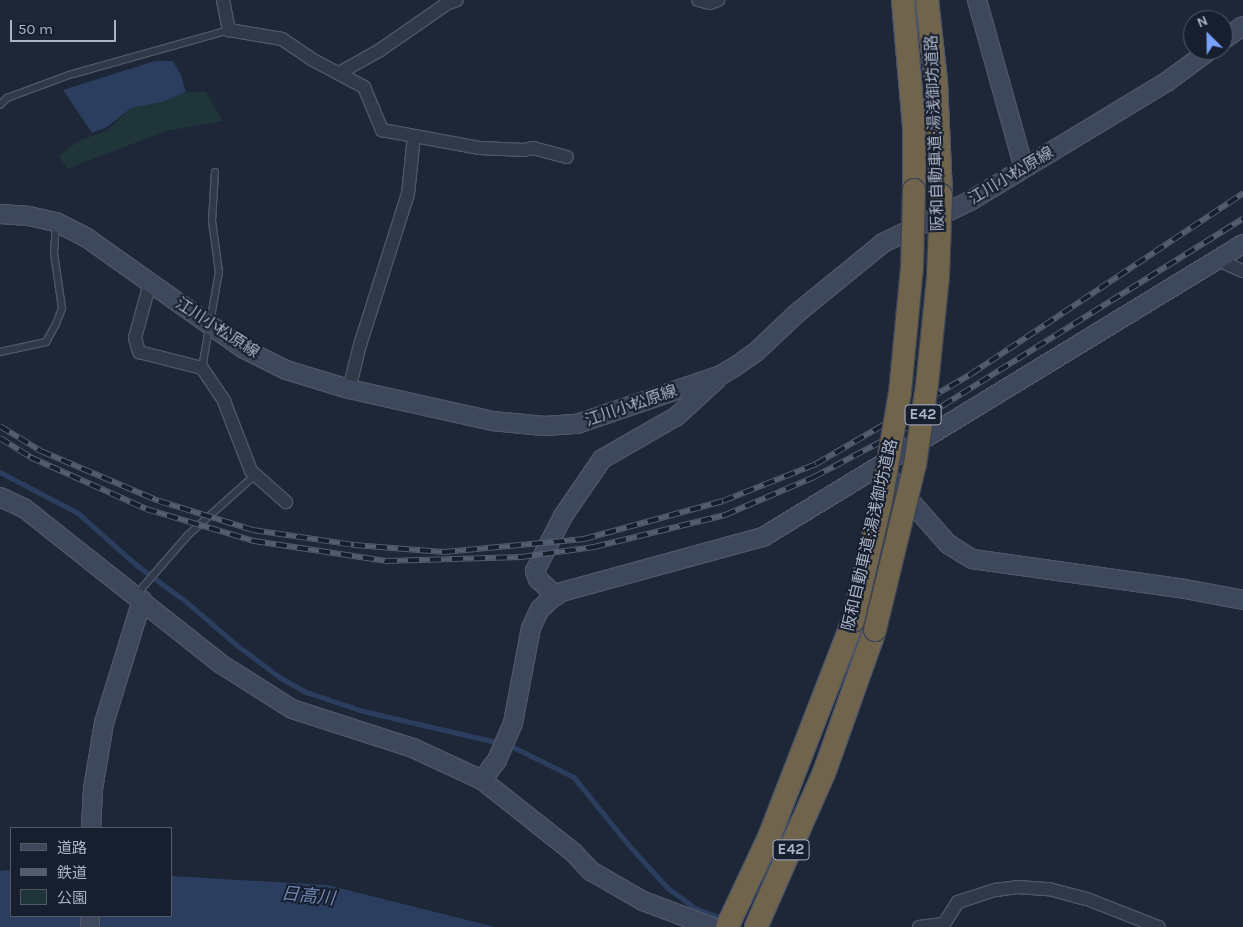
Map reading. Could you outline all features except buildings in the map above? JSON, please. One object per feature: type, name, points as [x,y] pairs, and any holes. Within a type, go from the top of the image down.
[{"type":"highway","name":"阪和自動車道;湯浅御坊道路","points":[[727,927],[770,835],[853,621],[880,502],[900,392],[912,267],[914,126],[903,0]]},
{"type":"highway","name":"阪和自動車道;湯浅御坊道路","points":[[756,927],[824,773],[875,630],[915,465],[926,394],[938,277],[941,195],[936,81],[927,0]]},
{"type":"street","points":[[223,0],[229,30],[282,39],[313,60],[341,72],[364,87],[382,130],[480,148],[524,150],[533,148],[567,156]]},
{"type":"street","points":[[341,72],[380,50],[448,3],[458,0]]},
{"type":"street","points":[[698,0],[710,3],[718,0]]},
{"type":"street","points":[[977,0],[1024,168]]},
{"type":"street","name":"江川小松原線","points":[[0,214],[29,216],[56,222],[87,238],[244,349],[286,370],[349,389],[492,421],[545,426],[578,424],[722,375],[756,352],[796,314],[883,243],[970,201],[1168,81],[1196,60]]},
{"type":"street","points":[[349,389],[360,345],[408,194],[414,136]]},
{"type":"street","points":[[482,780],[497,760],[513,723],[531,628],[540,609],[558,593],[763,537],[1243,244]]},
{"type":"street","points":[[1218,260],[1243,271]]},
{"type":"street","points":[[150,283],[135,338],[139,352],[202,368],[224,401],[251,471],[286,502]]},
{"type":"street","points":[[556,596],[538,579],[535,571],[563,516],[602,459],[678,416],[722,375]]},
{"type":"street","points":[[879,466],[948,544],[972,558],[1185,589],[1243,600]]},
{"type":"street","points":[[0,497],[24,508],[221,664],[292,709],[413,748],[482,780],[574,853],[591,872],[643,901],[712,927]]},
{"type":"street","points":[[91,822],[93,789],[104,722],[139,598]]},
{"type":"street","points":[[919,927],[944,924],[958,902],[996,890],[1017,887],[1049,889],[1087,899],[1159,927]]},
{"type":"lane","points":[[0,105],[6,98],[69,75],[229,30]]},
{"type":"lane","points":[[202,368],[219,272],[212,221],[214,172]]},
{"type":"lane","points":[[0,352],[46,342],[56,324],[62,308],[54,253],[56,222]]},
{"type":"lane","points":[[139,598],[188,535],[255,475]]},
{"type":"green space","points":[[186,92],[206,92],[223,121],[166,131],[67,169],[59,156],[80,140],[107,131],[131,108],[157,103]]},
{"type":"water","points":[[155,61],[173,61],[181,75],[186,92],[162,102],[131,108],[107,127],[92,133],[63,90]]},
{"type":"water","name":"日高川","points":[[10,870],[10,917],[172,917],[172,876],[327,885],[495,927],[0,927],[0,871]]},
{"type":"waterway","points":[[0,472],[78,513],[138,566],[183,599],[237,645],[281,678],[306,692],[363,711],[501,743]]},
{"type":"waterway","points":[[509,745],[574,777],[628,844],[667,887],[695,908],[723,919]]},
{"type":"railway","points":[[0,426],[41,451],[159,501],[253,530],[354,545],[444,552],[584,539],[723,501],[816,464],[971,374],[1243,193]]},
{"type":"railway","points":[[0,438],[30,457],[146,509],[254,541],[386,561],[521,557],[594,547],[725,515],[814,477],[905,429],[1243,219]]}]
